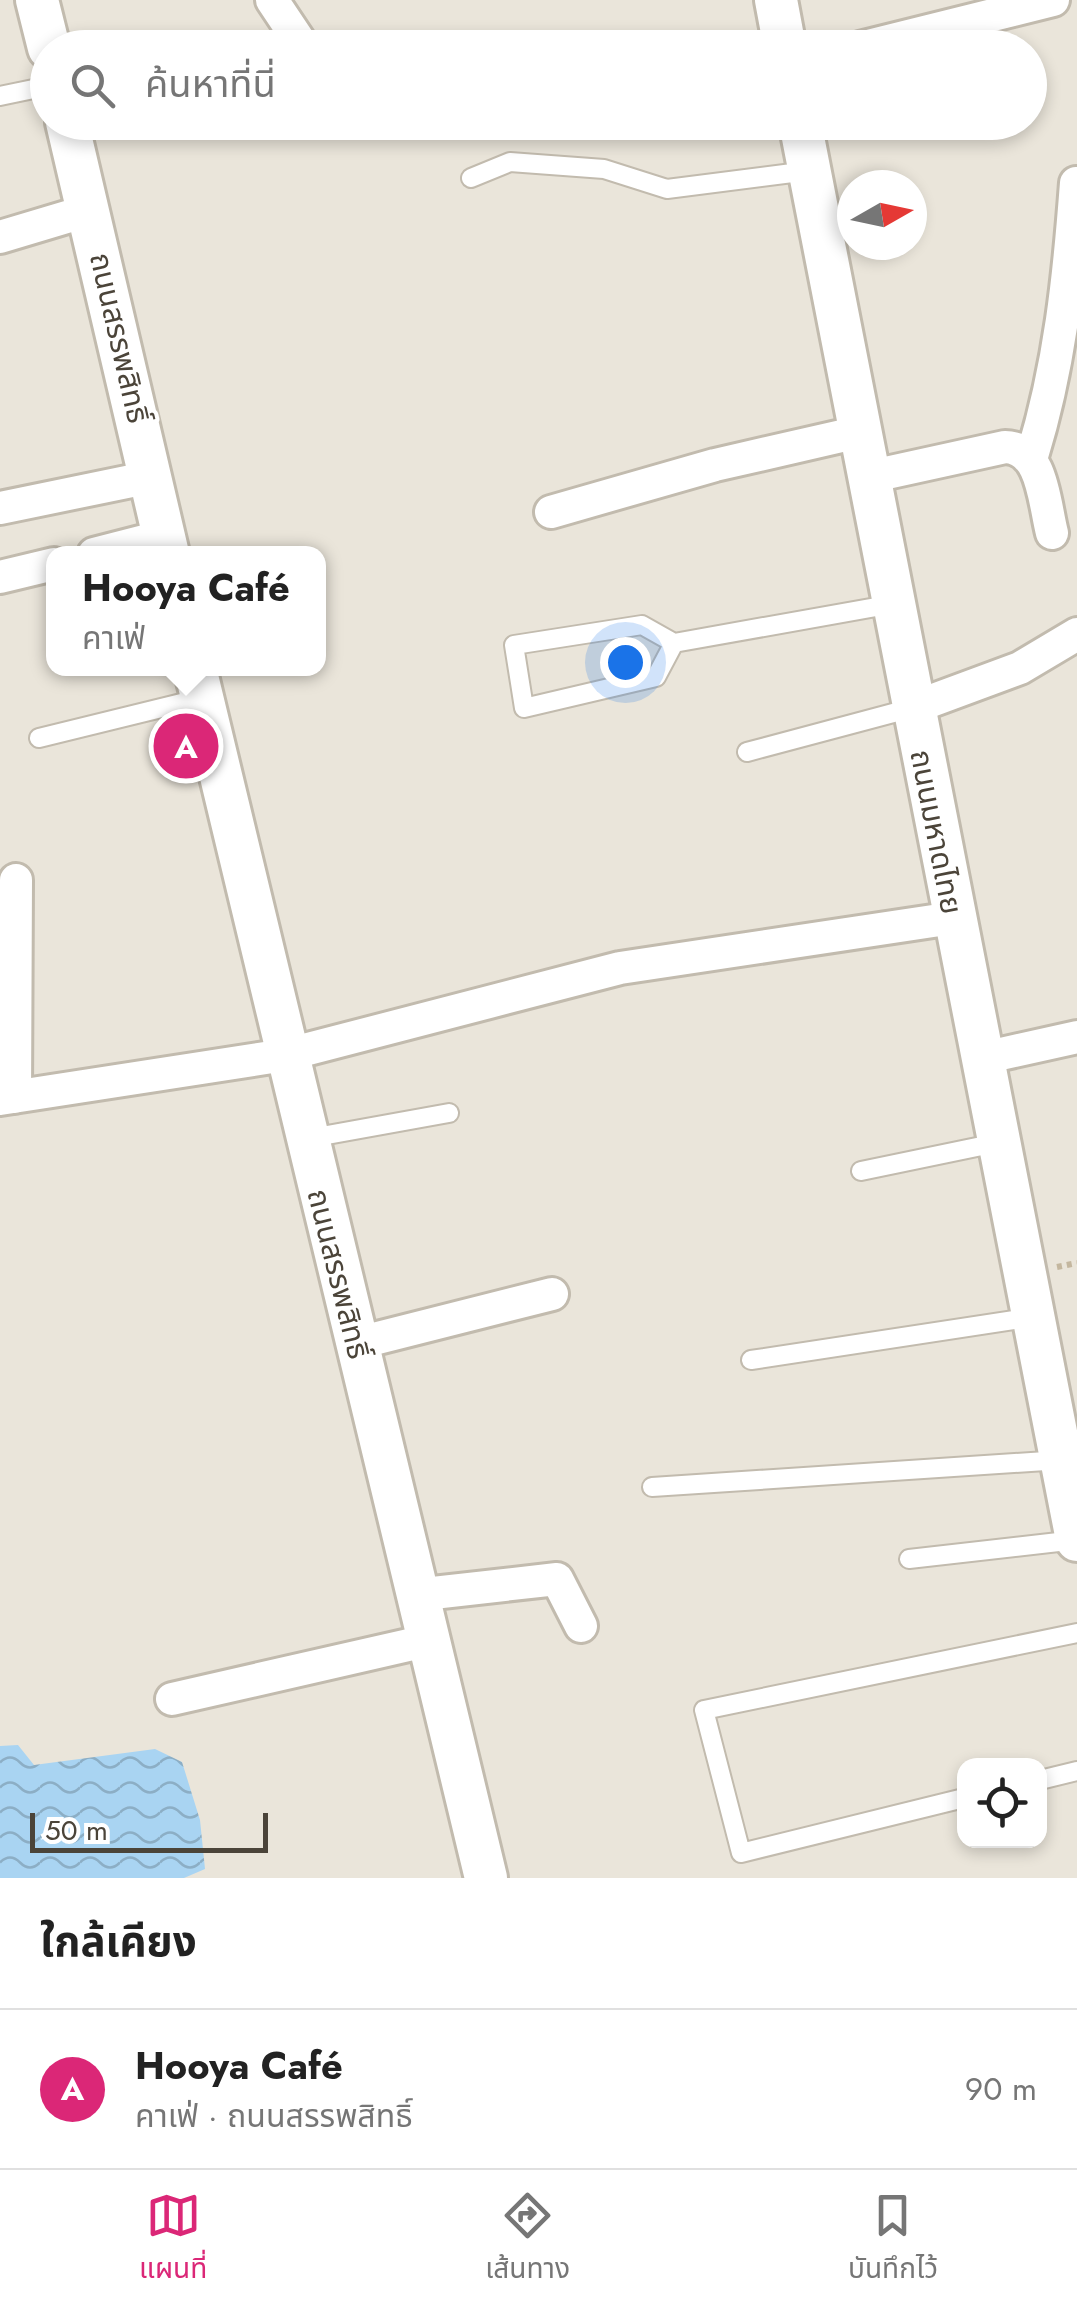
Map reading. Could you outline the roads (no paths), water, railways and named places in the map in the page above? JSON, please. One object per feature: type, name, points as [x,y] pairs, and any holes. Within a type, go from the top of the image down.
[{"type":"street","points":[[37,0],[44,30]]},
{"type":"street","points":[[272,0],[292,30]]},
{"type":"street","points":[[776,0],[782,30]]},
{"type":"street","points":[[930,30],[1048,0]]},
{"type":"street","name":"ถนนสรรพสิทธิ์","points":[[72,140],[166,545]]},
{"type":"street","name":"ถนนมหาดไทย","points":[[803,140],[953,918],[1002,1142],[1075,1524]]},
{"type":"street","points":[[1052,533],[1032,456],[1049,401],[1066,318],[1076,183]]},
{"type":"street","points":[[0,237],[90,210]]},
{"type":"street","points":[[551,512],[715,465],[860,432]]},
{"type":"street","points":[[868,477],[1005,446],[1020,447],[1032,456]]},
{"type":"street","points":[[0,508],[151,478]]},
{"type":"street","points":[[0,577],[46,566]]},
{"type":"street","points":[[912,708],[1020,668],[1077,634]]},
{"type":"street","name":"ถนนสรรพสิทธิ์","points":[[199,683],[354,1344],[486,1878]]},
{"type":"street","points":[[16,880],[7,1098],[285,1055],[620,968],[953,918]]},
{"type":"street","points":[[984,1058],[1077,1038]]},
{"type":"street","points":[[354,1344],[552,1294]]},
{"type":"street","points":[[416,1595],[557,1578],[581,1626]]},
{"type":"street","points":[[172,1700],[426,1641]]},
{"type":"lane","points":[[0,96],[30,90]]},
{"type":"lane","points":[[471,178],[510,162],[604,169],[667,189],[809,170]]},
{"type":"lane","points":[[674,643],[656,677],[524,708],[514,645],[642,624],[674,643],[892,604]]},
{"type":"lane","points":[[39,738],[199,683]]},
{"type":"lane","points":[[747,752],[912,708]]},
{"type":"lane","points":[[305,1139],[449,1113]]},
{"type":"lane","points":[[861,1171],[1002,1142]]},
{"type":"lane","points":[[750,1360],[1035,1317]]},
{"type":"lane","points":[[652,1488],[1062,1460]]},
{"type":"lane","points":[[909,1560],[1075,1524]]},
{"type":"lane","points":[[957,1800],[741,1853],[704,1710],[1077,1634]]},
{"type":"lane","points":[[1047,1778],[1077,1771]]},
{"type":"water","points":[[18,1745],[34,1765],[155,1749],[182,1762],[200,1820],[205,1869],[184,1878],[0,1878],[0,1746]]},
{"type":"place","name":"Hooya Café","points":[[186,746]]}]
